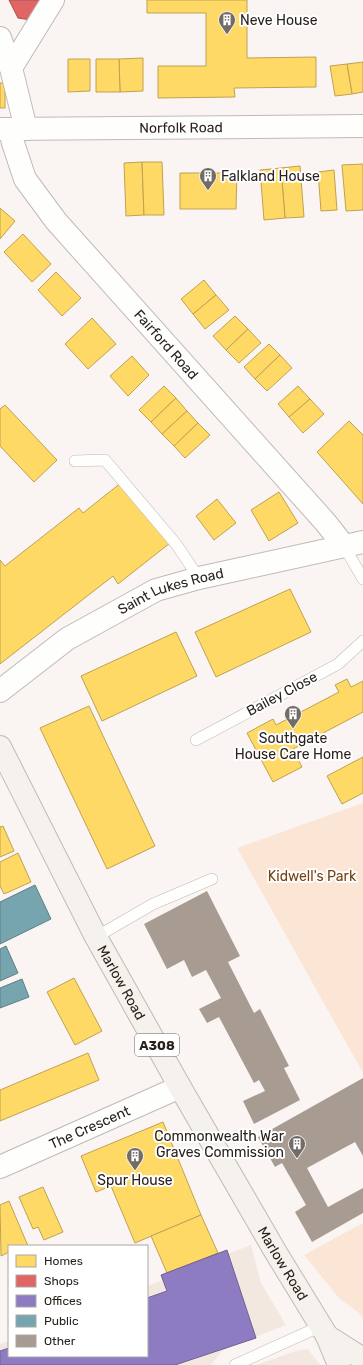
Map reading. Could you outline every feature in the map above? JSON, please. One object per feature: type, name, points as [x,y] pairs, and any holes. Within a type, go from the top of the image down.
[{"type":"main road","name":"Marlow Road","points":[[0,747],[96,937],[180,1087],[324,1331],[339,1365]]},
{"type":"main road","name":"Marlow Road","points":[[324,1331],[363,1359]]},
{"type":"street","points":[[11,68],[53,0]]},
{"type":"street","name":"Fairford Road","points":[[0,38],[11,68],[13,143],[25,179],[56,222],[326,523],[354,544]]},
{"type":"street","name":"Norfolk Road","points":[[12,129],[363,126]]},
{"type":"street","name":"Saint Lukes Road","points":[[0,690],[67,640],[156,590],[199,578],[354,544]]},
{"type":"street","name":"The Crescent","points":[[0,1167],[180,1087]]},
{"type":"lane","points":[[75,462],[105,460],[176,544],[199,578]]},
{"type":"lane","points":[[354,544],[363,579]]},
{"type":"lane","name":"Bailey Close","points":[[196,740],[338,664],[363,641]]},
{"type":"lane","points":[[96,937],[153,904],[212,878]]},
{"type":"lane","points":[[235,1365],[324,1331]]},
{"type":"shaded area","points":[[251,1245],[261,1283],[286,1325],[232,1346],[221,1352],[211,1365],[0,1365],[0,1344],[8,1341],[8,1357],[148,1357],[148,1286]]},
{"type":"shaded area","points":[[308,1349],[320,1365],[256,1365],[296,1351]]},
{"type":"green space","name":"Kidwell's Park","points":[[363,803],[363,1073],[237,848]]},
{"type":"green space","points":[[363,1223],[363,1319],[359,1313],[339,1298],[304,1255]]},
{"type":"building: Homes","name":"Neve House","points":[[147,0],[247,0],[247,58],[316,57],[316,87],[234,88],[235,97],[158,98],[158,66],[206,66],[206,13],[147,13]]},
{"type":"building: Homes","points":[[143,58],[143,91],[120,92],[119,59]]},
{"type":"building: Homes","points":[[68,59],[90,59],[90,91],[68,92]]},
{"type":"building: Homes","points":[[96,59],[119,59],[120,92],[96,92]]},
{"type":"building: Homes","points":[[363,62],[363,92],[352,94],[347,64]]},
{"type":"building: Homes","points":[[347,64],[352,94],[335,96],[330,66]]},
{"type":"building: Homes","points":[[0,83],[5,83],[5,108],[0,108]]},
{"type":"building: Homes","points":[[142,162],[144,215],[126,216],[124,163]]},
{"type":"building: Homes","points":[[142,162],[162,162],[164,215],[144,215]]},
{"type":"building: Homes","points":[[363,164],[363,210],[346,211],[342,165]]},
{"type":"building: Homes","points":[[300,166],[304,217],[285,218],[281,168]]},
{"type":"building: Homes","points":[[281,168],[285,218],[264,220],[260,170]]},
{"type":"building: Homes","points":[[334,170],[337,210],[321,211],[318,172]]},
{"type":"building: Homes","name":"Falkland House","points":[[180,173],[237,173],[236,209],[180,209]]},
{"type":"building: Homes","points":[[0,208],[15,221],[0,239]]},
{"type":"building: Homes","points":[[23,234],[51,264],[32,282],[4,252]]},
{"type":"building: Homes","points":[[56,272],[81,298],[62,316],[38,290]]},
{"type":"building: Homes","points":[[204,280],[216,295],[193,314],[181,299]]},
{"type":"building: Homes","points":[[216,295],[229,310],[205,329],[193,314]]},
{"type":"building: Homes","points":[[235,316],[248,329],[226,350],[213,336]]},
{"type":"building: Homes","points":[[92,318],[116,344],[88,369],[65,344]]},
{"type":"building: Homes","points":[[248,329],[261,343],[239,363],[226,350]]},
{"type":"building: Homes","points":[[269,344],[280,355],[255,379],[244,367]]},
{"type":"building: Homes","points":[[280,355],[292,368],[267,391],[255,379]]},
{"type":"building: Homes","points":[[132,356],[149,375],[128,396],[110,376]]},
{"type":"building: Homes","points":[[164,386],[176,398],[151,422],[139,410]]},
{"type":"building: Homes","points":[[298,386],[310,399],[289,417],[278,404]]},
{"type":"building: Homes","points":[[176,398],[187,411],[162,434],[151,422]]},
{"type":"building: Homes","points":[[310,399],[324,414],[303,433],[289,417]]},
{"type":"building: Homes","points":[[5,405],[57,460],[34,482],[0,446],[0,409]]},
{"type":"building: Homes","points":[[187,411],[198,423],[174,446],[162,434]]},
{"type":"building: Homes","points":[[349,421],[363,435],[363,504],[317,452]]},
{"type":"building: Homes","points":[[198,423],[210,435],[185,458],[174,446]]},
{"type":"building: Homes","points":[[122,482],[170,543],[118,584],[113,576],[0,664],[0,560],[5,566],[79,508],[83,513]]},
{"type":"building: Homes","points":[[279,492],[298,523],[269,541],[251,510]]},
{"type":"building: Homes","points":[[217,499],[236,523],[214,540],[196,516]]},
{"type":"building: Homes","points":[[290,589],[311,632],[216,677],[195,632]]},
{"type":"building: Homes","points":[[176,632],[197,676],[102,721],[81,676]]},
{"type":"building: Homes","name":"Southgate House Care Home","points":[[347,679],[351,687],[363,681],[363,712],[293,749],[302,767],[273,782],[247,733],[273,719],[276,725],[339,692],[335,685]]},
{"type":"building: Homes","points":[[89,706],[155,846],[107,869],[40,728]]},
{"type":"building: Homes","name":"Southgate House Care Home","points":[[363,757],[363,793],[342,804],[327,776]]},
{"type":"building: Homes","points":[[3,826],[14,851],[0,857],[0,827]]},
{"type":"building: Homes","points":[[18,853],[31,882],[4,894],[0,886],[0,862]]},
{"type":"building: Homes","points":[[74,978],[102,1031],[75,1045],[47,992]]},
{"type":"building: Homes","points":[[88,1053],[99,1080],[0,1121],[0,1090]]},
{"type":"building: Homes","name":"Spur House","points":[[163,1122],[201,1215],[135,1243],[111,1186],[96,1192],[81,1156]]},
{"type":"building: Homes","points":[[43,1187],[63,1232],[44,1240],[38,1227],[33,1229],[19,1197]]},
{"type":"building: Homes","points":[[9,1201],[28,1245],[8,1245],[8,1252],[1,1256],[0,1205]]},
{"type":"building: Homes","points":[[201,1215],[218,1253],[167,1273],[151,1236]]},
{"type":"building: Shops","points":[[9,0],[44,0],[31,20],[18,18]]},
{"type":"building: Offices","points":[[227,1250],[256,1338],[175,1365],[0,1365],[0,1351],[8,1348],[8,1357],[148,1357],[148,1298],[167,1291],[161,1275]]},
{"type":"building: Public","points":[[35,885],[51,919],[0,944],[0,902]]},
{"type":"building: Public","points":[[6,946],[18,973],[0,981],[0,949]]},
{"type":"building: Public","points":[[22,979],[29,997],[0,1008],[0,988]]},
{"type":"building: Other","points":[[207,891],[240,956],[228,962],[254,1013],[260,1009],[289,1066],[284,1068],[300,1100],[254,1124],[243,1101],[265,1091],[259,1080],[254,1083],[219,1017],[207,1023],[199,1009],[221,998],[206,970],[192,977],[184,960],[167,969],[144,924]]},
{"type":"building: Other","name":"Commonwealth War Graves Commission","points":[[363,1078],[363,1156],[355,1142],[307,1168],[328,1207],[363,1188],[363,1213],[312,1242],[295,1212],[306,1205],[282,1163],[275,1167],[258,1137]]},
{"type":"place","name":"Neve House","points":[[227,35]]},
{"type":"place","name":"Falkland House","points":[[208,191]]},
{"type":"place","name":"Southgate House Care Home","points":[[293,729]]},
{"type":"place","name":"Commonwealth War Graves Commission","points":[[297,1159]]},
{"type":"place","name":"Spur House","points":[[135,1171]]}]
